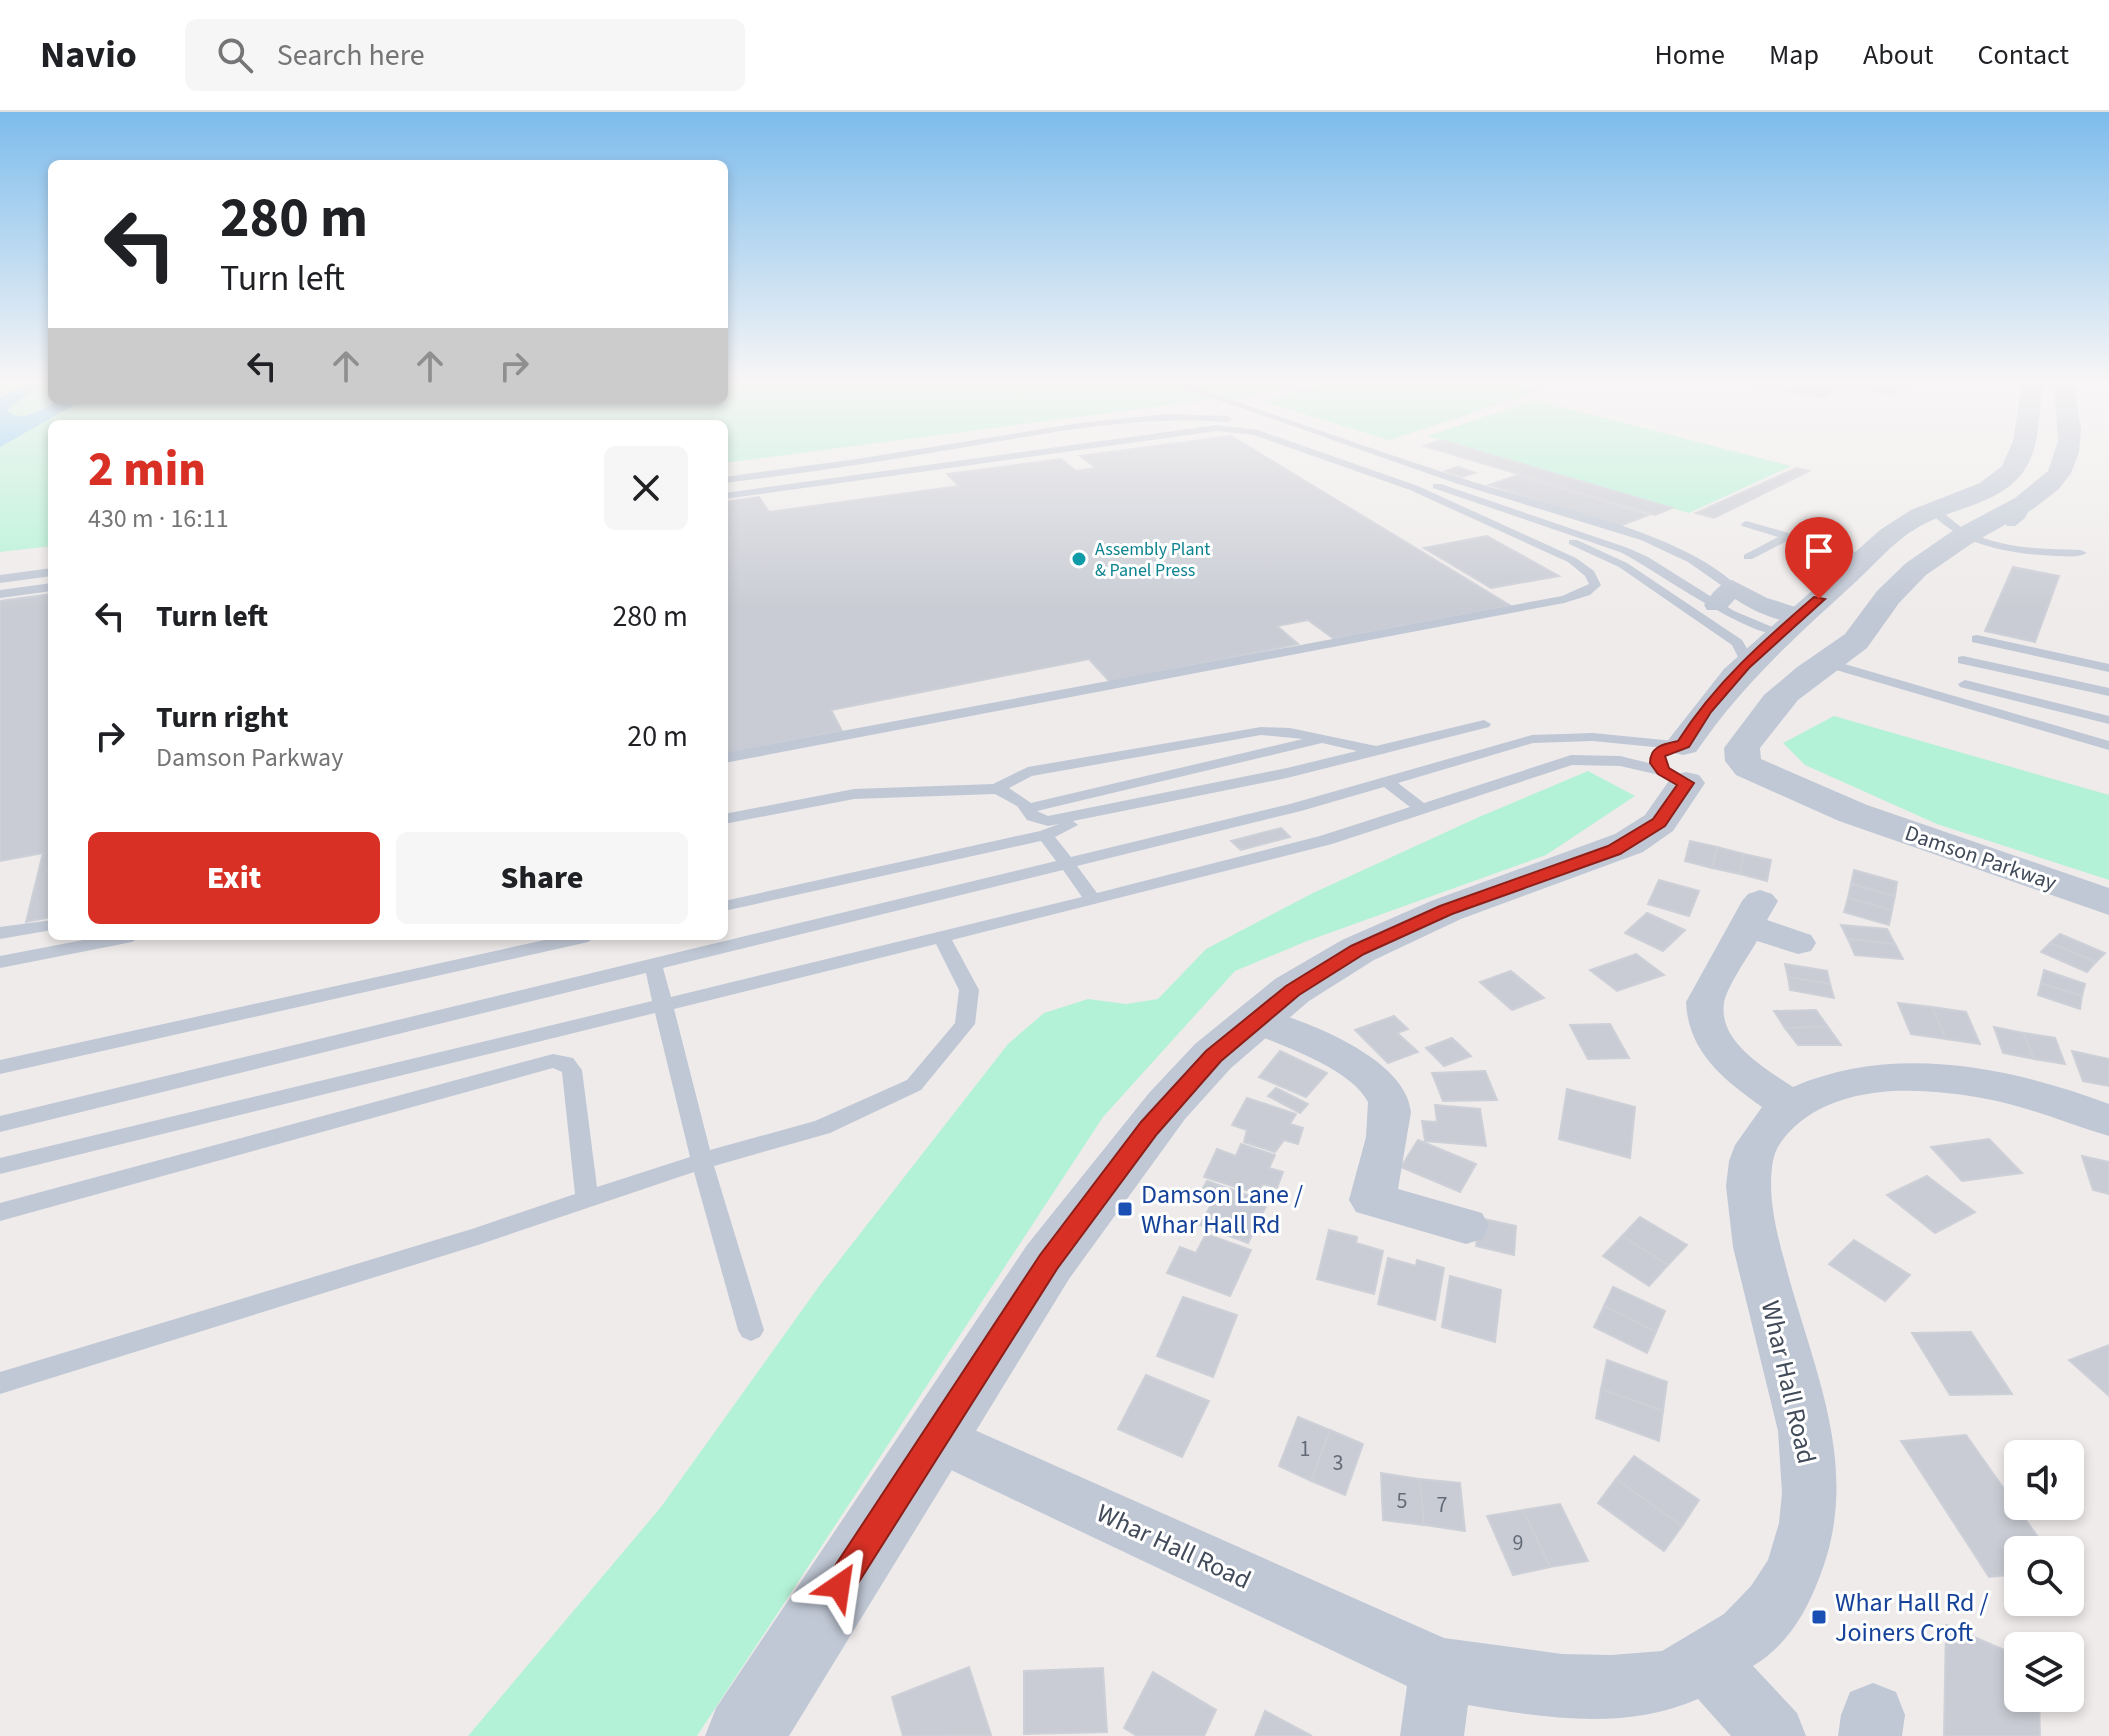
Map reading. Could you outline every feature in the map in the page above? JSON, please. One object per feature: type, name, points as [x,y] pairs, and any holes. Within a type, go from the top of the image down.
[{"type":"street","points":[[1705,769],[1705,710],[1783,647],[1887,537],[1933,510],[1993,486],[2014,469],[2020,459]]},
{"type":"street","points":[[1783,647],[1852,644],[1872,624],[1885,599],[1908,575],[1967,534],[2029,501],[2053,482],[2065,459]]},
{"type":"street","points":[[744,1736],[1048,1262],[1113,1173],[1167,1106],[1213,1056],[1254,1019],[1329,966],[1380,939],[1446,910],[1629,843],[1659,823],[1705,769],[1742,748],[1767,709],[1783,647],[1758,603],[1724,596]]},
{"type":"street","name":"Damson Parkway","points":[[1705,769],[1853,813],[2109,902]]},
{"type":"street","points":[[1791,1106],[1735,1066],[1715,1044],[1704,1014],[1705,1002],[1753,913],[1798,943]]},
{"type":"street","points":[[1254,1019],[1358,1068],[1381,1083],[1390,1104],[1384,1151],[1372,1200],[1466,1226]]},
{"type":"street","name":"Whar Hall Road","points":[[934,1436],[1441,1669],[1514,1682],[1607,1688],[1664,1682],[1749,1634],[1785,1592],[1803,1545],[1811,1510],[1810,1457],[1799,1400],[1760,1259],[1749,1193],[1752,1158],[1772,1125],[1791,1106],[1821,1091],[1849,1083],[1922,1077],[1979,1082],[2014,1089],[2109,1121]]},
{"type":"street","points":[[1705,1660],[1774,1736]]},
{"type":"street","points":[[1432,1736],[1441,1669]]},
{"type":"lane","points":[[728,481],[868,459]]},
{"type":"lane","points":[[728,495],[1005,459]]},
{"type":"lane","points":[[728,757],[1564,599],[1586,592],[1595,585],[1590,574],[1572,560],[1502,526],[1414,488],[1331,459]]},
{"type":"lane","points":[[1361,459],[1603,542],[1724,596]]},
{"type":"lane","points":[[1394,459],[1645,538],[1692,560],[1724,596]]},
{"type":"lane","points":[[2011,524],[2021,516],[2029,501]]},
{"type":"lane","points":[[1933,510],[1967,534],[2038,553],[2081,553]]},
{"type":"lane","points":[[1524,517],[1783,647],[2109,746]]},
{"type":"lane","points":[[1746,524],[1866,558]]},
{"type":"lane","points":[[1748,557],[1786,537]]},
{"type":"lane","points":[[0,579],[48,573]]},
{"type":"lane","points":[[0,594],[48,588]]},
{"type":"lane","points":[[1977,639],[2109,668]]},
{"type":"lane","points":[[1963,660],[2109,692]]},
{"type":"lane","points":[[1965,684],[2109,720]]},
{"type":"lane","points":[[728,818],[854,794],[996,789],[1008,792],[1029,808],[1033,817],[1048,821],[1114,810],[1484,724]]},
{"type":"lane","points":[[996,789],[1028,772],[1261,731],[1290,732],[1375,751]]},
{"type":"lane","points":[[0,1124],[1295,808],[1532,739],[1593,737],[1705,769]]},
{"type":"lane","points":[[1029,808],[1321,739]]},
{"type":"lane","points":[[0,1166],[1326,840],[1571,760],[1705,769]]},
{"type":"lane","points":[[1387,782],[1421,808]]},
{"type":"lane","points":[[728,905],[1045,835],[1114,810]]},
{"type":"lane","points":[[1045,835],[1093,899]]},
{"type":"lane","points":[[0,933],[48,926]]},
{"type":"lane","points":[[0,1383],[478,1236],[702,1161],[822,1127],[914,1085],[965,1024],[969,990],[941,937]]},
{"type":"lane","points":[[0,962],[112,940]]},
{"type":"lane","points":[[0,1067],[570,940]]},
{"type":"lane","points":[[653,965],[702,1161],[751,1330]]},
{"type":"lane","points":[[0,1212],[553,1061],[566,1063],[572,1070],[587,1199]]},
{"type":"green space","points":[[0,459],[48,459],[48,546],[0,552]]},
{"type":"green space","points":[[728,459],[756,459],[728,462]]},
{"type":"green space","points":[[1505,459],[1763,459],[1791,466],[1689,513]]},
{"type":"green space","points":[[1834,716],[2109,795],[2109,880],[1937,824],[1805,765],[1783,743]]},
{"type":"green space","points":[[1588,771],[1635,796],[1546,855],[1307,941],[1235,971],[1103,1117],[697,1736],[468,1736],[661,1507],[820,1285],[1008,1044],[1044,1013],[1088,999],[1126,1004],[1158,999],[1206,949],[1313,893]]},
{"type":"building","name":"Assembly Plant & Panel Press","points":[[1061,459],[1076,471],[1096,468],[1084,459],[1269,459],[1511,606],[1334,639],[1308,620],[1277,626],[1298,644],[1110,682],[1089,659],[831,710],[842,731],[728,753],[728,501],[759,497],[769,512],[959,486],[947,474]]},
{"type":"building","points":[[1467,459],[1505,459],[1672,508],[1655,515]]},
{"type":"building","points":[[1458,467],[1475,473],[1462,477],[1445,471]]},
{"type":"building","points":[[1797,468],[1809,471],[1714,518],[1696,513]]},
{"type":"building","points":[[1518,475],[1648,515],[1620,526],[1489,485]]},
{"type":"building","points":[[1487,536],[1559,576],[1491,588],[1424,548]]},
{"type":"building","points":[[2013,567],[2059,576],[2035,642],[1985,631]]},
{"type":"building","points":[[48,595],[48,918],[26,922],[43,853],[0,861],[0,601]]},
{"type":"building","points":[[1281,828],[1290,837],[1241,850],[1231,841]]},
{"type":"building","points":[[1690,841],[1717,847],[1712,868],[1685,861]]},
{"type":"building","points":[[1717,847],[1744,854],[1740,874],[1712,868]]},
{"type":"building","points":[[1744,854],[1771,860],[1767,881],[1740,874]]},
{"type":"building","points":[[1854,870],[1897,882],[1895,896],[1851,884]]},
{"type":"building","points":[[1659,880],[1699,891],[1689,916],[1648,904]]},
{"type":"building","points":[[1851,884],[1895,896],[1892,910],[1848,898]]},
{"type":"building","points":[[1848,898],[1892,910],[1889,925],[1844,912]]},
{"type":"building","points":[[1647,913],[1685,930],[1663,951],[1625,933]]},
{"type":"building","points":[[1841,925],[1887,929],[1895,944],[1848,939]]},
{"type":"building","points":[[2060,934],[2105,953],[2096,962],[2050,943]]},
{"type":"building","points":[[1848,939],[1895,944],[1903,959],[1855,955]]},
{"type":"building","points":[[2050,943],[2096,962],[2087,972],[2041,952]]},
{"type":"building","points":[[1636,954],[1664,975],[1617,991],[1590,970]]},
{"type":"building","points":[[1785,964],[1827,971],[1830,984],[1788,977]]},
{"type":"building","points":[[2044,970],[2085,984],[2082,996],[2041,983]]},
{"type":"building","points":[[1511,971],[1544,998],[1512,1010],[1480,982]]},
{"type":"building","points":[[1788,977],[1830,984],[1834,998],[1790,990]]},
{"type":"building","points":[[2041,983],[2082,996],[2080,1009],[2038,995]]},
{"type":"building","points":[[1898,1003],[1932,1007],[1946,1039],[1911,1034]]},
{"type":"building","points":[[1932,1007],[1966,1012],[1980,1044],[1946,1039]]},
{"type":"building","points":[[1816,1010],[1828,1027],[1785,1028],[1774,1011]]},
{"type":"building","points":[[1394,1016],[1408,1029],[1397,1033],[1418,1052],[1388,1063],[1355,1030]]},
{"type":"building","points":[[1610,1024],[1629,1058],[1588,1059],[1570,1025]]},
{"type":"building","points":[[1828,1027],[1841,1045],[1798,1045],[1785,1028]]},
{"type":"building","points":[[1994,1027],[2024,1033],[2034,1059],[2003,1053]]},
{"type":"building","points":[[2024,1033],[2055,1038],[2065,1064],[2034,1059]]},
{"type":"building","points":[[1452,1038],[1471,1056],[1444,1066],[1426,1048]]},
{"type":"building","points":[[1280,1051],[1327,1073],[1306,1097],[1259,1077]]},
{"type":"building","points":[[2072,1051],[2109,1059],[2109,1086],[2083,1081]]},
{"type":"building","points":[[1485,1071],[1497,1100],[1443,1101],[1432,1073]]},
{"type":"building","points":[[1276,1088],[1308,1104],[1300,1113],[1268,1096]]},
{"type":"building","points":[[1567,1089],[1635,1107],[1630,1158],[1559,1139]]},
{"type":"building","points":[[1247,1098],[1296,1114],[1290,1124],[1303,1128],[1298,1144],[1284,1140],[1275,1152],[1244,1142],[1247,1130],[1232,1125]]},
{"type":"building","points":[[1435,1105],[1480,1109],[1486,1146],[1425,1141],[1422,1121],[1437,1122]]},
{"type":"building","points":[[1989,1139],[2022,1173],[1962,1181],[1931,1147]]},
{"type":"building","points":[[1418,1140],[1476,1164],[1460,1192],[1401,1167]]},
{"type":"building","points":[[1241,1144],[1275,1155],[1269,1168],[1283,1172],[1277,1188],[1263,1184],[1258,1194],[1204,1177],[1217,1149],[1236,1156]]},
{"type":"building","points":[[2082,1156],[2109,1162],[2109,1194],[2093,1190]]},
{"type":"building","points":[[1927,1176],[1975,1212],[1935,1233],[1887,1195]]},
{"type":"building","points":[[1207,1181],[1268,1202],[1248,1243],[1200,1225],[1211,1205],[1196,1200]]},
{"type":"building","points":[[1640,1217],[1687,1245],[1668,1265],[1622,1236]]},
{"type":"building","points":[[1480,1218],[1516,1226],[1514,1255],[1476,1246]]},
{"type":"building","points":[[1329,1230],[1357,1237],[1356,1243],[1383,1251],[1374,1294],[1317,1279]]},
{"type":"building","points":[[1206,1234],[1251,1250],[1230,1296],[1167,1273],[1180,1247],[1196,1253]]},
{"type":"building","points":[[1622,1236],[1668,1265],[1649,1286],[1603,1256]]},
{"type":"building","points":[[1854,1240],[1910,1275],[1885,1301],[1829,1264]]},
{"type":"building","points":[[1388,1258],[1416,1266],[1417,1260],[1444,1268],[1435,1320],[1378,1304]]},
{"type":"building","points":[[1450,1276],[1501,1290],[1495,1342],[1442,1327]]},
{"type":"building","points":[[1613,1287],[1665,1311],[1656,1332],[1604,1306]]},
{"type":"building","points":[[1183,1297],[1237,1315],[1213,1377],[1157,1356]]},
{"type":"building","points":[[1604,1306],[1656,1332],[1647,1353],[1594,1327]]},
{"type":"building","points":[[1971,1332],[2012,1394],[1950,1395],[1912,1333]]},
{"type":"building","points":[[2109,1345],[2109,1396],[2069,1360]]},
{"type":"building","points":[[1607,1360],[1667,1382],[1663,1411],[1601,1389]]},
{"type":"building","points":[[1146,1375],[1209,1401],[1182,1457],[1118,1429]]},
{"type":"building","points":[[1601,1389],[1663,1411],[1659,1441],[1596,1418]]},
{"type":"building","points":[[1298,1417],[1330,1430],[1311,1481],[1279,1466]]},
{"type":"building","points":[[1330,1430],[1363,1444],[1345,1495],[1311,1481]]},
{"type":"building","points":[[1966,1435],[2004,1489],[2004,1520],[2026,1520],[2037,1536],[2004,1536],[2004,1575],[1989,1577],[1901,1441]]},
{"type":"building","points":[[1634,1456],[1699,1500],[1682,1526],[1616,1479]]},
{"type":"building","points":[[1381,1473],[1420,1479],[1424,1525],[1383,1520]]},
{"type":"building","points":[[1420,1479],[1460,1483],[1465,1531],[1424,1525]]},
{"type":"building","points":[[1616,1479],[1682,1526],[1664,1551],[1598,1503]]},
{"type":"building","points":[[1560,1504],[1588,1561],[1550,1567],[1523,1510]]},
{"type":"building","points":[[1523,1510],[1550,1567],[1513,1575],[1487,1516]]},
{"type":"building","points":[[1946,1625],[2004,1650],[2004,1712],[2039,1712],[2040,1736],[1944,1736]]},
{"type":"building","points":[[969,1667],[991,1735],[903,1736],[892,1697]]},
{"type":"building","points":[[1103,1668],[1107,1732],[1024,1734],[1024,1671]]},
{"type":"building","points":[[1153,1672],[1216,1710],[1204,1736],[1137,1736],[1124,1728]]},
{"type":"building","points":[[1265,1711],[1312,1736],[1255,1736]]},
{"type":"place","name":"Assembly Plant & Panel Press","points":[[1079,559]]},
{"type":"place","name":"Damson Lane / Whar Hall Rd","points":[[1125,1209]]},
{"type":"place","name":"Whar Hall Rd / Joiners Croft","points":[[1819,1617]]},
{"type":"route","points":[[839,1586],[1048,1262],[1149,1128],[1213,1056],[1292,990],[1358,950],[1446,910],[1614,850],[1659,823],[1686,783],[1664,771],[1657,755],[1663,749],[1683,744],[1705,710],[1744,665],[1819,599]]}]
